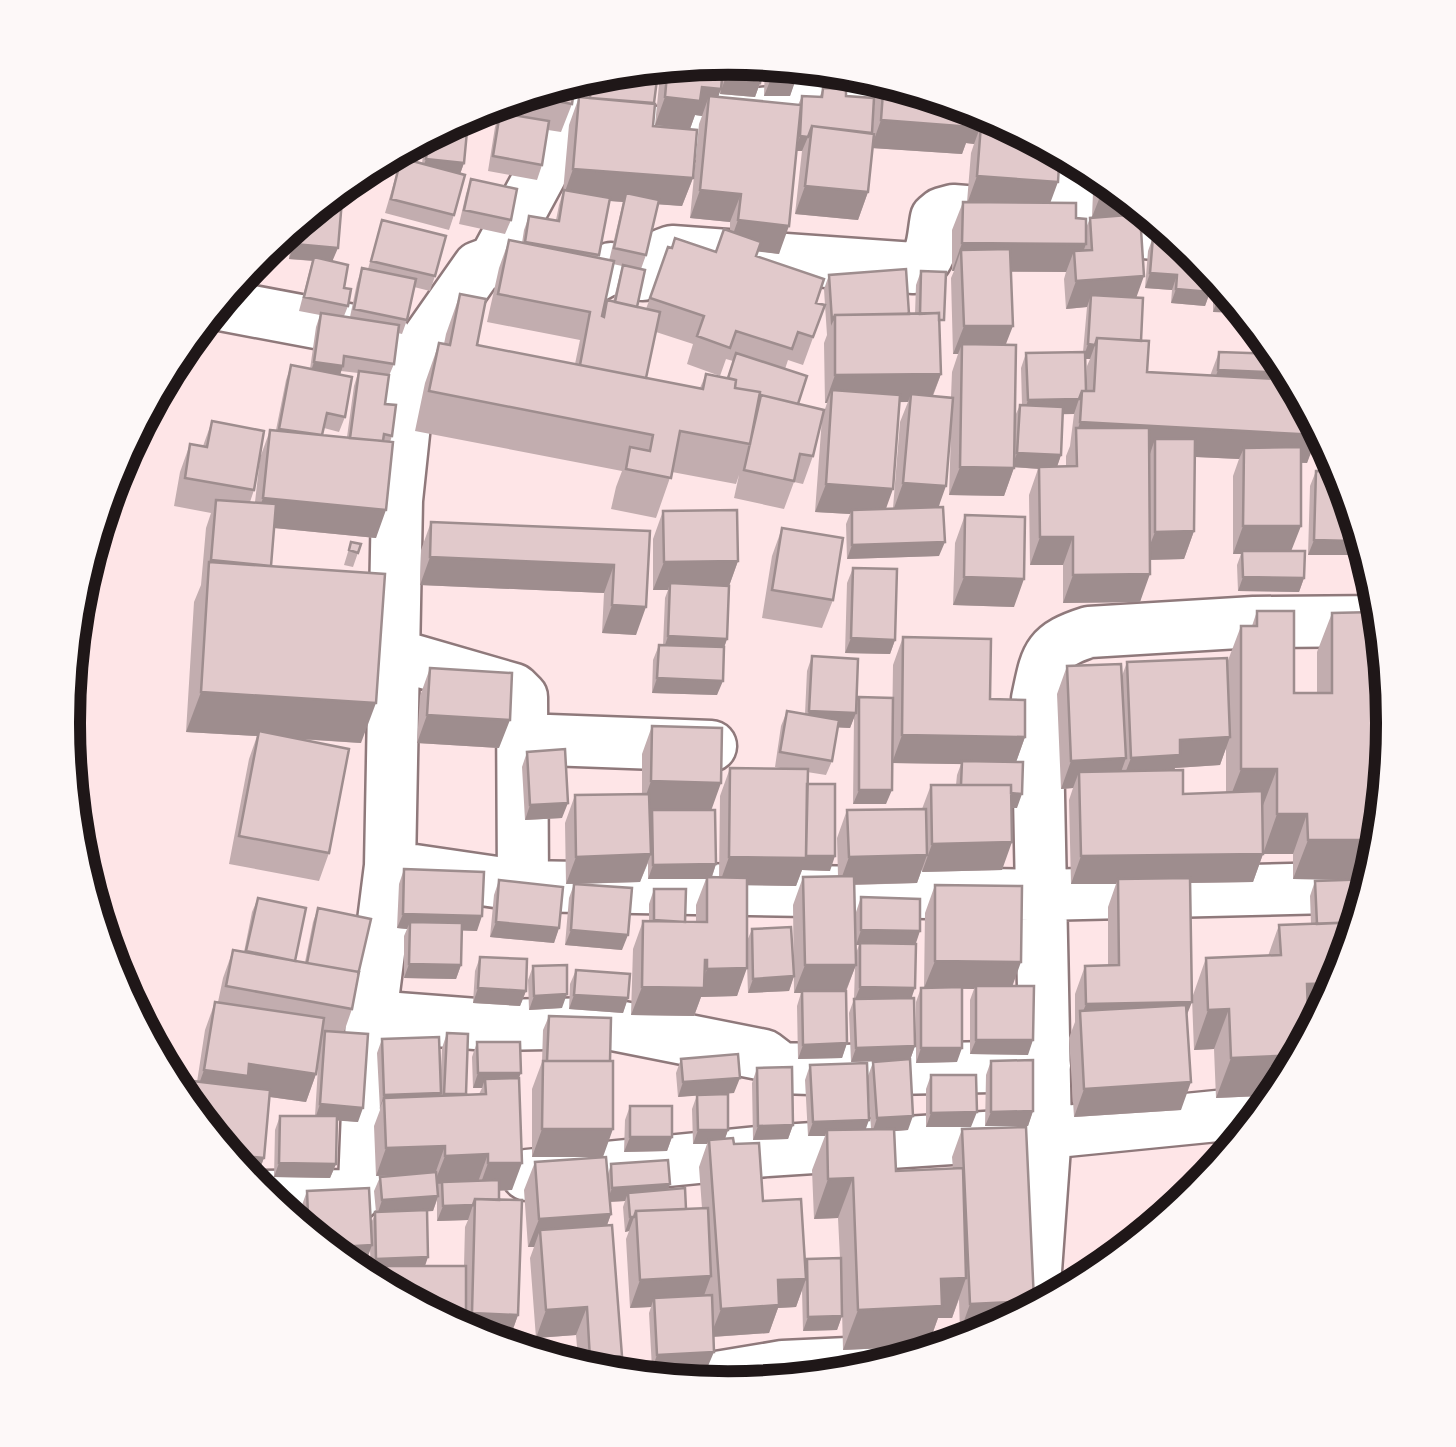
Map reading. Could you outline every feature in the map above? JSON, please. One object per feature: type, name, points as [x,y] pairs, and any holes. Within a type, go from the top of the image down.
[{"type":"street","points":[[494,261],[573,99],[688,136],[702,119],[790,110],[851,86]]},
{"type":"street","points":[[1069,219],[1073,175]]},
{"type":"street","points":[[284,1196],[356,1195],[364,1185],[371,1016],[390,866],[397,500],[408,396],[424,344],[478,267],[494,261],[593,278],[611,268],[642,275],[672,251],[914,268],[928,257],[936,218],[954,210],[1069,219],[1153,234]]},
{"type":"street","points":[[232,307],[424,344]]},
{"type":"street","points":[[1034,1295],[1046,1133],[1036,699],[1045,661],[1056,646],[1089,632],[1254,622],[1368,621]]},
{"type":"street","points":[[394,654],[514,689],[522,697],[523,886]]},
{"type":"street","points":[[522,740],[720,746]]},
{"type":"street","points":[[390,866],[523,886],[1041,894],[1355,887]]},
{"type":"street","points":[[371,1016],[489,1024],[604,1023],[764,1056],[781,1068],[1044,1066]]},
{"type":"street","points":[[528,1174],[1246,1113]]},
{"type":"street","points":[[750,1371],[827,1364]]},
{"type":"building","points":[[722,75],[721,89],[702,87],[700,101],[665,97],[667,78]]},
{"type":"building","points":[[726,75],[761,76],[760,83],[725,79]]},
{"type":"building","points":[[770,76],[795,79],[795,82],[770,81]]},
{"type":"building","points":[[657,79],[654,103],[590,98],[591,90]]},
{"type":"building","points":[[823,88],[846,89],[846,96],[874,98],[872,133],[812,126],[808,137],[800,136],[802,96],[822,97]]},
{"type":"building","points":[[574,94],[572,104],[550,100]]},
{"type":"building","points":[[883,94],[936,109],[972,122],[972,127],[881,120]]},
{"type":"building","points":[[709,96],[801,105],[789,226],[738,220],[741,194],[700,190]]},
{"type":"building","points":[[579,97],[655,104],[653,126],[697,130],[693,178],[573,169]]},
{"type":"building","points":[[507,114],[549,121],[542,165],[493,156],[499,117]]},
{"type":"building","points":[[812,126],[874,134],[868,192],[805,186]]},
{"type":"building","points":[[981,126],[1059,166],[1058,182],[977,176]]},
{"type":"building","points":[[467,130],[464,163],[426,159],[427,150]]},
{"type":"building","points":[[408,160],[465,175],[454,215],[391,199],[399,165]]},
{"type":"building","points":[[471,179],[517,189],[511,220],[464,210]]},
{"type":"building","points":[[564,190],[610,198],[599,255],[525,242],[529,216],[559,221]]},
{"type":"building","points":[[626,193],[659,200],[646,255],[614,248]]},
{"type":"building","points":[[963,202],[1076,203],[1076,218],[1086,219],[1086,244],[962,243]]},
{"type":"building","points":[[342,203],[338,248],[294,244],[300,236]]},
{"type":"building","points":[[1130,215],[1141,223],[1144,276],[1076,281],[1074,251],[1092,250],[1090,218]]},
{"type":"building","points":[[382,220],[446,236],[435,276],[371,261]]},
{"type":"building","points":[[724,229],[761,242],[756,256],[824,279],[816,303],[825,305],[813,337],[798,332],[792,349],[736,331],[730,348],[697,336],[704,316],[650,298],[675,238],[716,252]]},
{"type":"building","points":[[1153,237],[1157,237],[1210,292],[1176,289],[1177,275],[1150,273]]},
{"type":"building","points":[[509,240],[614,261],[602,316],[607,300],[660,312],[646,378],[580,365],[590,312],[498,294]]},
{"type":"building","points":[[1010,249],[1013,326],[964,326],[961,250]]},
{"type":"building","points":[[314,257],[348,265],[344,288],[351,289],[348,306],[304,297]]},
{"type":"building","points":[[623,265],[645,270],[637,307],[615,302]]},
{"type":"building","points":[[362,268],[416,279],[407,320],[354,309]]},
{"type":"building","points":[[906,269],[909,314],[835,315],[832,321],[829,275]]},
{"type":"building","points":[[921,271],[946,272],[944,320],[939,320],[939,313],[920,314]]},
{"type":"building","points":[[460,294],[486,299],[477,345],[703,389],[706,374],[736,380],[735,388],[760,392],[750,444],[680,431],[671,478],[626,469],[630,447],[650,451],[653,435],[429,391],[439,343],[450,345]]},
{"type":"building","points":[[1091,295],[1143,298],[1141,341],[1097,338],[1095,345],[1088,344]]},
{"type":"building","points":[[321,313],[399,325],[394,364],[344,356],[343,366],[314,362]]},
{"type":"building","points":[[939,313],[941,374],[835,375],[835,315]]},
{"type":"building","points":[[1097,338],[1149,341],[1147,372],[1277,379],[1309,434],[1080,422],[1082,391],[1094,391]]},
{"type":"building","points":[[962,344],[1016,345],[1014,468],[960,467]]},
{"type":"building","points":[[1085,352],[1086,391],[1082,391],[1079,399],[1028,400],[1026,353]]},
{"type":"building","points":[[1219,352],[1260,353],[1273,372],[1218,370]]},
{"type":"building","points":[[736,353],[807,376],[798,404],[761,395],[758,403],[760,392],[735,388],[736,380],[728,378]]},
{"type":"building","points":[[291,365],[352,377],[345,417],[327,413],[322,435],[279,429]]},
{"type":"building","points":[[359,371],[389,375],[385,404],[396,405],[392,436],[384,434],[383,441],[350,438]]},
{"type":"building","points":[[832,390],[900,395],[893,489],[826,484]]},
{"type":"building","points":[[911,394],[953,398],[946,486],[903,483]]},
{"type":"building","points":[[761,395],[824,410],[813,456],[800,454],[794,481],[744,470]]},
{"type":"building","points":[[1020,405],[1063,407],[1061,455],[1017,453]]},
{"type":"building","points":[[212,421],[264,431],[254,490],[185,478],[190,444],[207,447]]},
{"type":"building","points":[[1076,428],[1149,428],[1150,574],[1073,575],[1073,537],[1040,537],[1039,467],[1077,466]]},
{"type":"building","points":[[270,430],[393,442],[386,510],[263,498]]},
{"type":"building","points":[[1155,439],[1195,439],[1194,531],[1155,532]]},
{"type":"building","points":[[1301,447],[1301,526],[1243,526],[1244,448]]},
{"type":"building","points":[[1316,471],[1325,471],[1350,541],[1314,540]]},
{"type":"building","points":[[216,500],[276,504],[271,566],[211,560]]},
{"type":"building","points":[[943,507],[945,542],[852,545],[852,510]]},
{"type":"building","points":[[737,510],[738,561],[664,562],[663,511]]},
{"type":"building","points":[[965,515],[1025,517],[1024,579],[964,577]]},
{"type":"building","points":[[431,522],[650,531],[646,607],[612,605],[614,565],[430,557]]},
{"type":"building","points":[[782,528],[843,538],[833,600],[772,590]]},
{"type":"building","points":[[351,542],[361,544],[358,553],[349,550]]},
{"type":"building","points":[[1242,551],[1305,551],[1304,578],[1243,577]]},
{"type":"building","points":[[209,562],[385,574],[376,703],[201,692]]},
{"type":"building","points":[[853,568],[897,569],[895,640],[851,638]]},
{"type":"building","points":[[670,583],[729,586],[727,639],[668,636]]},
{"type":"building","points":[[1257,611],[1294,611],[1294,693],[1332,693],[1332,613],[1367,612],[1374,670],[1374,776],[1366,840],[1308,840],[1307,814],[1277,814],[1277,769],[1241,769],[1241,626],[1257,626]]},
{"type":"building","points":[[903,637],[991,639],[990,699],[1025,700],[1025,737],[902,735]]},
{"type":"building","points":[[659,645],[724,647],[723,681],[657,678]]},
{"type":"building","points":[[812,656],[858,659],[856,713],[809,711]]},
{"type":"building","points":[[1227,658],[1230,737],[1180,740],[1180,755],[1131,758],[1127,662]]},
{"type":"building","points":[[1121,664],[1126,758],[1071,761],[1067,666]]},
{"type":"building","points":[[430,668],[512,673],[510,720],[427,715]]},
{"type":"building","points":[[859,697],[893,698],[892,790],[859,790]]},
{"type":"building","points":[[787,711],[839,720],[832,761],[780,752]]},
{"type":"building","points":[[652,726],[722,728],[721,783],[651,781]]},
{"type":"building","points":[[259,731],[349,749],[329,853],[239,836]]},
{"type":"building","points":[[565,749],[568,803],[530,805],[527,752]]},
{"type":"building","points":[[962,761],[1023,762],[1022,794],[1011,793],[1011,785],[961,785]]},
{"type":"building","points":[[730,768],[808,769],[806,858],[729,857]]},
{"type":"building","points":[[1183,770],[1183,794],[1262,791],[1263,854],[1081,856],[1079,772]]},
{"type":"building","points":[[807,784],[835,784],[835,856],[806,856]]},
{"type":"building","points":[[931,785],[1011,785],[1012,842],[932,844]]},
{"type":"building","points":[[649,794],[651,854],[576,857],[575,795]]},
{"type":"building","points":[[926,809],[927,855],[849,857],[847,810]]},
{"type":"building","points":[[652,810],[715,810],[716,864],[653,865]]},
{"type":"building","points":[[404,869],[484,872],[482,916],[403,914]]},
{"type":"building","points":[[854,876],[856,965],[805,965],[803,877]]},
{"type":"building","points":[[707,877],[747,878],[747,968],[707,969],[705,960],[704,988],[642,987],[643,921],[707,922]]},
{"type":"building","points":[[1190,878],[1192,1002],[1086,1004],[1085,966],[1119,965],[1118,879]]},
{"type":"building","points":[[499,880],[563,887],[559,928],[496,922]]},
{"type":"building","points":[[1357,880],[1345,923],[1317,924],[1315,881]]},
{"type":"building","points":[[574,884],[632,888],[628,935],[571,930]]},
{"type":"building","points":[[935,885],[1022,886],[1021,962],[935,961]]},
{"type":"building","points":[[654,889],[686,889],[685,922],[654,920]]},
{"type":"building","points":[[861,897],[920,899],[920,931],[861,930]]},
{"type":"building","points":[[258,898],[306,908],[295,961],[246,951]]},
{"type":"building","points":[[318,908],[371,919],[359,972],[307,963]]},
{"type":"building","points":[[410,922],[462,923],[461,965],[409,964]]},
{"type":"building","points":[[1345,923],[1322,984],[1307,984],[1308,1014],[1285,1056],[1231,1058],[1229,1009],[1208,1010],[1206,958],[1281,955],[1279,925]]},
{"type":"building","points":[[791,927],[794,976],[753,979],[752,929]]},
{"type":"building","points":[[860,943],[916,944],[915,988],[860,987]]},
{"type":"building","points":[[233,950],[359,972],[352,1009],[226,986]]},
{"type":"building","points":[[480,957],[527,959],[526,991],[478,988]]},
{"type":"building","points":[[567,965],[567,994],[534,996],[533,966]]},
{"type":"building","points":[[576,970],[630,974],[628,998],[574,995]]},
{"type":"building","points":[[976,986],[1034,986],[1033,1040],[976,1040]]},
{"type":"building","points":[[962,987],[962,1048],[921,1048],[921,988]]},
{"type":"building","points":[[802,991],[846,991],[847,1043],[803,1045]]},
{"type":"building","points":[[914,998],[915,1046],[856,1048],[854,999]]},
{"type":"building","points":[[215,1002],[324,1018],[316,1074],[249,1064],[248,1076],[204,1070]]},
{"type":"building","points":[[1186,1005],[1191,1082],[1084,1089],[1080,1011]]},
{"type":"building","points":[[549,1016],[611,1018],[610,1061],[547,1061]]},
{"type":"building","points":[[325,1031],[368,1034],[363,1108],[320,1104]]},
{"type":"building","points":[[447,1033],[468,1034],[466,1094],[444,1094]]},
{"type":"building","points":[[439,1037],[441,1093],[384,1095],[382,1039]]},
{"type":"building","points":[[477,1042],[520,1042],[521,1073],[478,1073]]},
{"type":"building","points":[[738,1054],[740,1078],[683,1082],[681,1059]]},
{"type":"building","points":[[910,1059],[913,1116],[877,1118],[873,1062]]},
{"type":"building","points":[[1033,1060],[1033,1111],[991,1112],[991,1061]]},
{"type":"building","points":[[543,1061],[613,1061],[613,1129],[542,1129]]},
{"type":"building","points":[[867,1063],[869,1120],[813,1122],[810,1065]]},
{"type":"building","points":[[792,1067],[793,1125],[758,1126],[757,1068]]},
{"type":"building","points":[[931,1075],[976,1075],[977,1112],[931,1113]]},
{"type":"building","points":[[519,1078],[522,1163],[488,1163],[488,1154],[445,1156],[445,1146],[386,1148],[384,1098],[486,1094],[485,1079]]},
{"type":"building","points":[[187,1080],[270,1090],[264,1158],[245,1156]]},
{"type":"building","points":[[728,1094],[728,1130],[698,1130],[697,1095]]},
{"type":"building","points":[[630,1106],[672,1106],[672,1137],[630,1137]]},
{"type":"building","points":[[280,1116],[337,1116],[336,1164],[279,1163]]},
{"type":"building","points":[[1026,1127],[1034,1295],[1021,1302],[970,1304],[962,1129]]},
{"type":"building","points":[[894,1129],[896,1171],[963,1168],[966,1278],[941,1279],[942,1306],[858,1310],[853,1178],[828,1179],[827,1130]]},
{"type":"building","points":[[733,1138],[734,1144],[759,1143],[763,1201],[801,1199],[806,1279],[778,1280],[779,1305],[721,1309],[709,1140]]},
{"type":"building","points":[[606,1157],[611,1214],[539,1219],[535,1162]]},
{"type":"building","points":[[668,1160],[670,1184],[612,1188],[611,1164]]},
{"type":"building","points":[[436,1172],[438,1196],[382,1200],[380,1177]]},
{"type":"building","points":[[499,1180],[499,1200],[475,1199],[473,1205],[443,1206],[442,1182]]},
{"type":"building","points":[[369,1188],[372,1245],[345,1247],[308,1218],[307,1191]]},
{"type":"building","points":[[685,1188],[686,1209],[636,1211],[630,1217],[628,1193]]},
{"type":"building","points":[[475,1199],[522,1200],[518,1315],[472,1313]]},
{"type":"building","points":[[708,1208],[711,1276],[640,1280],[636,1211]]},
{"type":"building","points":[[427,1210],[428,1257],[376,1259],[375,1212]]},
{"type":"building","points":[[612,1225],[622,1356],[590,1357],[587,1307],[546,1310],[540,1230]]},
{"type":"building","points":[[841,1258],[842,1316],[808,1317],[807,1259]]},
{"type":"building","points":[[386,1266],[466,1266],[466,1317],[441,1305],[386,1274]]},
{"type":"building","points":[[712,1295],[714,1352],[657,1355],[654,1298]]}]
